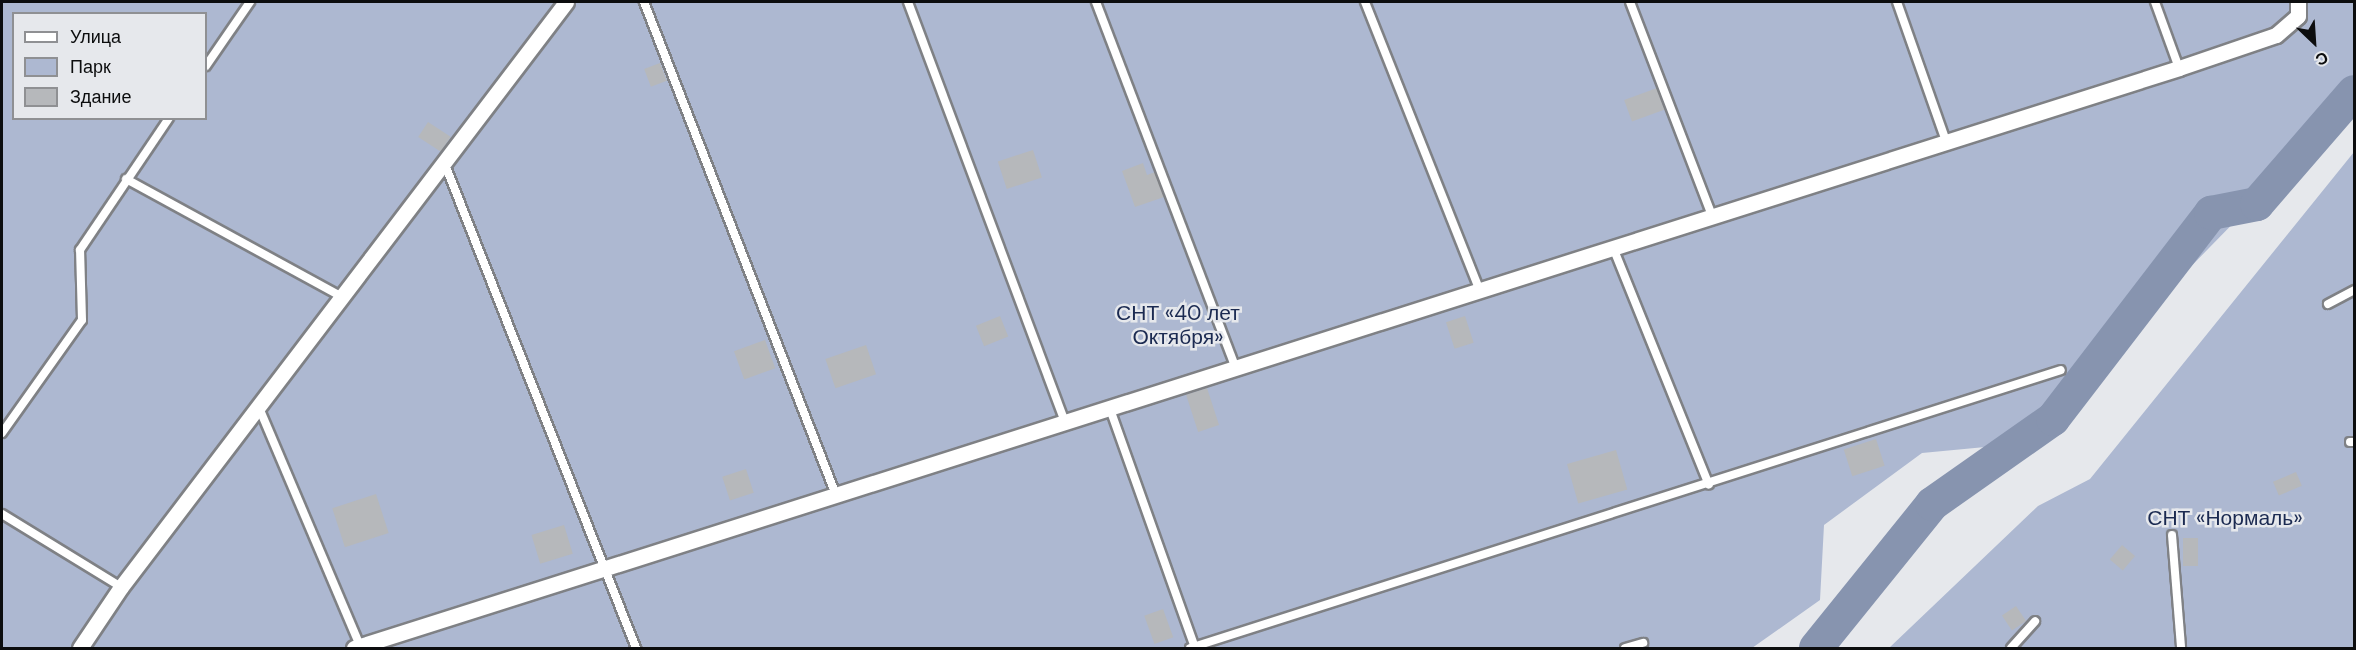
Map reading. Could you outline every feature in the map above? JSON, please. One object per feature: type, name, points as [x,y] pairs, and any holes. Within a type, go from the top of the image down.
[{"type":"street","points":[[81,648],[121,587],[260,410],[443,159],[566,2]]},
{"type":"street","points":[[357,647],[1614,250],[1946,141],[2179,68],[2277,35],[2298,16],[2298,2]]},
{"type":"lane","points":[[207,65],[250,2]]},
{"type":"lane","points":[[644,2],[836,495]]},
{"type":"lane","points":[[908,2],[1065,423]]},
{"type":"lane","points":[[1096,2],[1236,369]]},
{"type":"lane","points":[[1365,2],[1480,292]]},
{"type":"lane","points":[[1630,2],[1712,218]]},
{"type":"lane","points":[[1897,2],[1946,141]]},
{"type":"lane","points":[[2155,2],[2179,68]]},
{"type":"lane","points":[[2,433],[82,320],[80,250],[168,120]]},
{"type":"lane","points":[[443,159],[636,648]]},
{"type":"lane","points":[[126,179],[342,297]]},
{"type":"lane","points":[[1614,250],[1709,485]]},
{"type":"lane","points":[[2328,303],[2355,290]]},
{"type":"lane","points":[[1110,409],[1194,648],[1709,485],[2061,370]]},
{"type":"lane","points":[[260,410],[357,647]]},
{"type":"lane","points":[[2,514],[121,587]]},
{"type":"lane","points":[[2172,535],[2181,648]]},
{"type":"lane","points":[[2011,648],[2035,621]]},
{"type":"lane","points":[[1625,648],[1642,643]]},
{"type":"green space","name":"СНТ «40 лет Октября»","points":[[2,2],[2354,2],[2354,100],[2017,444],[1922,453],[1824,525],[1820,600],[1752,648],[2,648]]},
{"type":"green space","name":"СНТ «Нормаль»","points":[[2354,152],[2354,648],[1889,648],[2038,506],[2090,479]]},
{"type":"building","points":[[660,63],[667,81],[651,87],[644,69]]},
{"type":"building","points":[[1657,88],[1665,110],[1632,122],[1624,100]]},
{"type":"building","points":[[428,122],[451,137],[441,152],[418,137]]},
{"type":"building","points":[[1033,150],[1042,178],[1007,189],[998,161]]},
{"type":"building","points":[[1143,163],[1147,175],[1155,172],[1164,197],[1135,207],[1122,171]]},
{"type":"building","points":[[1000,316],[1008,336],[984,346],[976,326]]},
{"type":"building","points":[[1465,316],[1474,343],[1455,349],[1446,322]]},
{"type":"building","points":[[765,340],[775,368],[744,379],[734,351]]},
{"type":"building","points":[[866,345],[876,374],[835,388],[825,359]]},
{"type":"building","points":[[1207,388],[1219,425],[1198,432],[1186,395]]},
{"type":"building","points":[[1876,439],[1885,466],[1852,476],[1844,450]]},
{"type":"building","points":[[1616,450],[1627,489],[1578,503],[1567,464]]},
{"type":"building","points":[[746,469],[754,493],[730,501],[722,477]]},
{"type":"building","points":[[2296,472],[2302,486],[2279,496],[2273,482]]},
{"type":"building","points":[[376,494],[389,533],[345,547],[332,508]]},
{"type":"building","points":[[564,525],[573,554],[540,564],[531,535]]},
{"type":"building","points":[[2183,538],[2198,538],[2198,566],[2183,566]]},
{"type":"building","points":[[2122,545],[2135,556],[2123,570],[2110,560]]},
{"type":"building","points":[[2016,606],[2026,621],[2012,630],[2002,616]]},
{"type":"building","points":[[1163,609],[1173,637],[1154,644],[1144,616]]},
{"type":"waterway","points":[[1816,648],[1932,504],[2053,419],[2211,213],[2257,204],[2354,92]]}]
